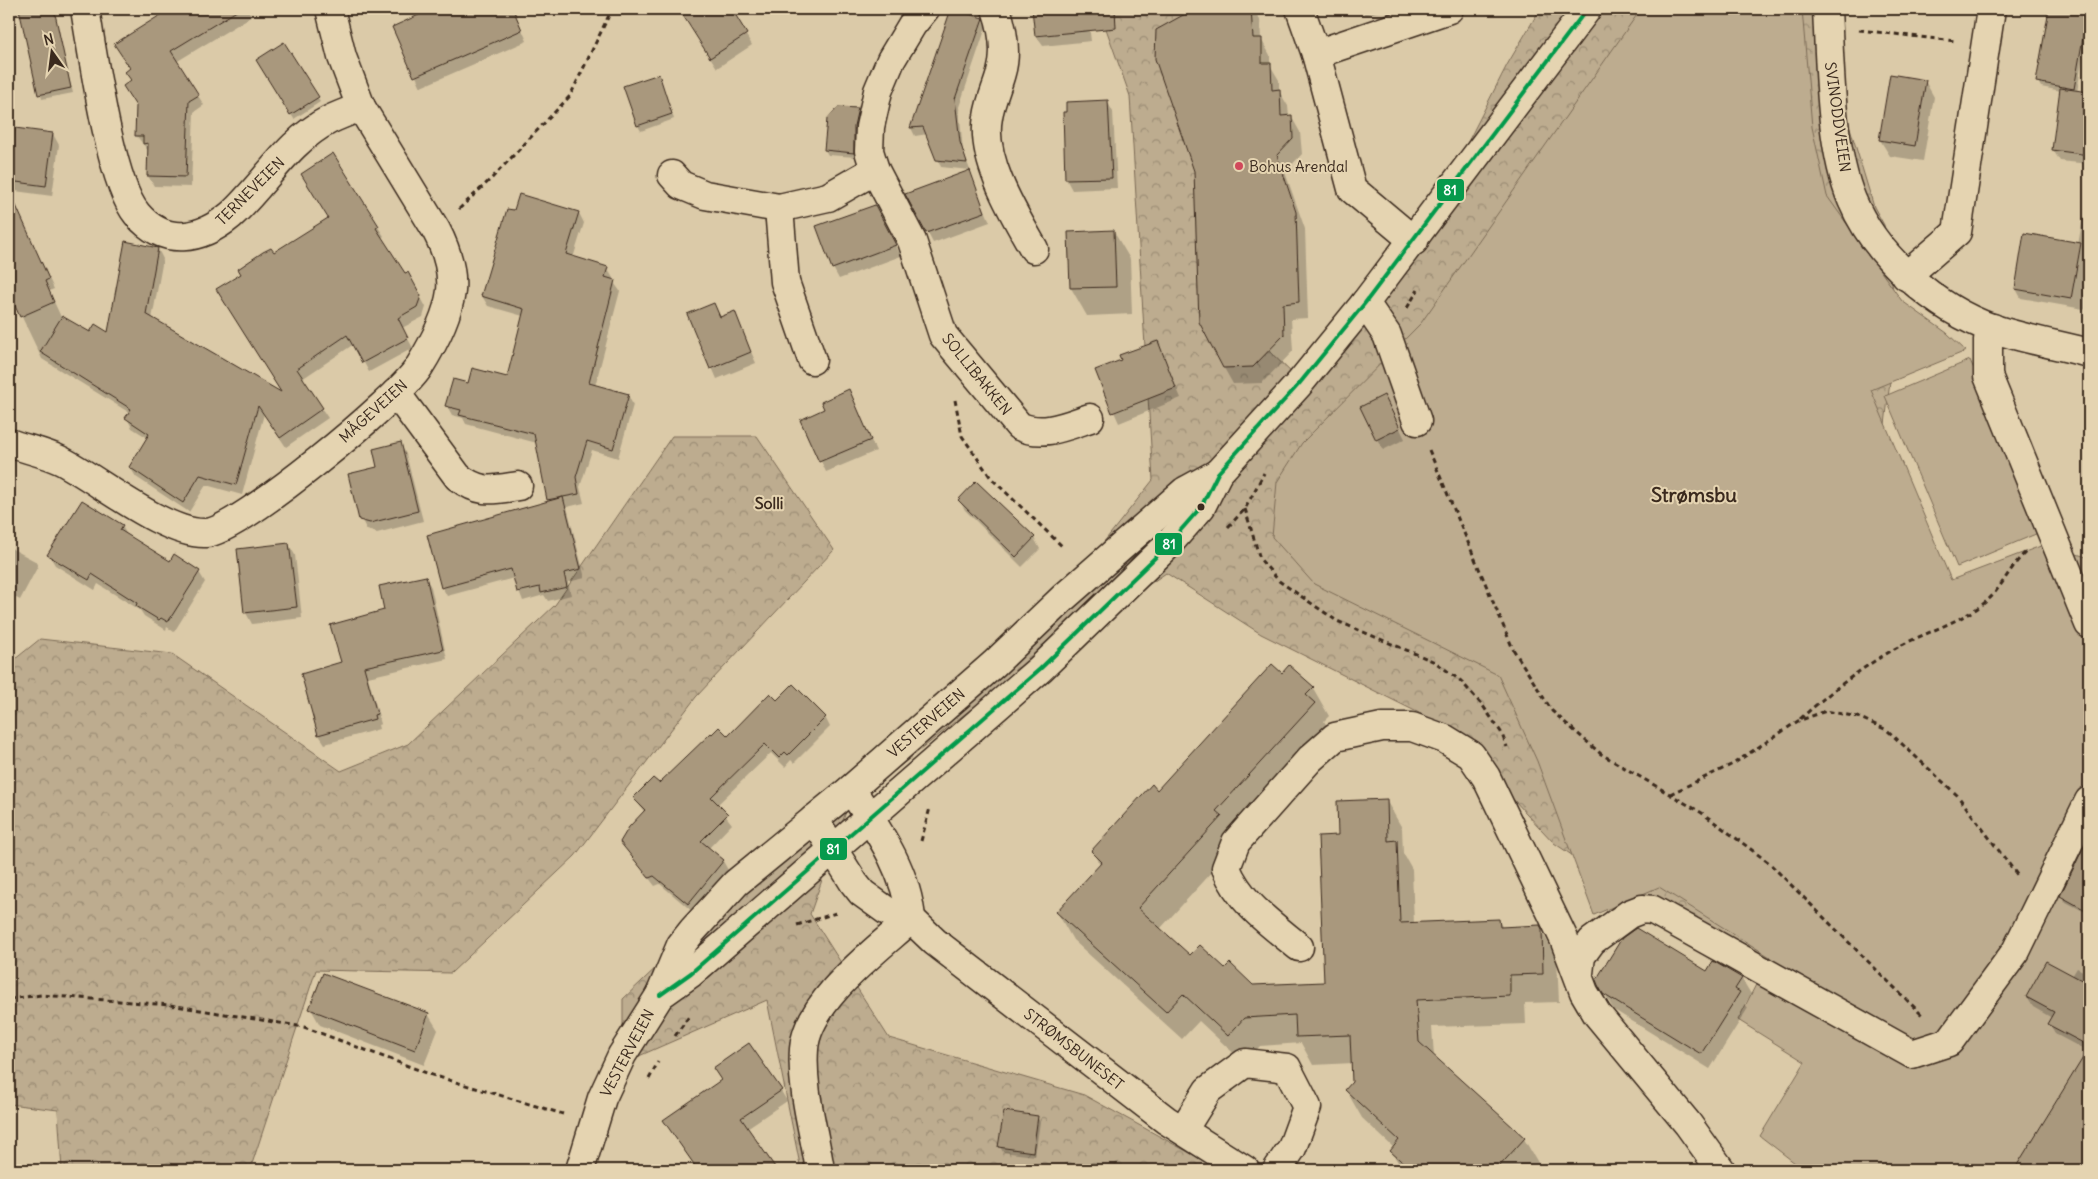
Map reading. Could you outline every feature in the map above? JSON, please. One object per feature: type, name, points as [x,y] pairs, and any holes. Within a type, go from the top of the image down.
[{"type":"street","name":"TERNEVEIEN","points":[[85,9],[110,139],[124,190],[137,214],[150,226],[170,237],[186,237],[209,230],[231,214],[298,143],[328,120],[360,107]]},
{"type":"street","name":"MÅGEVEIEN","points":[[9,443],[61,461],[137,507],[191,532],[209,533],[239,519],[291,483],[396,393],[418,368],[444,317],[451,292],[451,273],[446,250],[436,230],[360,107],[342,56],[330,9]]},
{"type":"street","name":"SOLLIBAKKEN","points":[[926,9],[912,25],[891,60],[878,91],[870,127],[869,151],[875,170],[912,241],[943,336],[1019,426],[1032,432],[1057,429],[1090,418]]},
{"type":"street","points":[[996,9],[1001,22],[1004,55],[1001,73],[987,118],[988,141],[994,165],[1012,210],[1034,249]]},
{"type":"street","points":[[1300,9],[1316,54],[1352,189],[1414,241]]},
{"type":"street","points":[[1316,54],[1449,9]]},
{"type":"street","name":"VESTERVEIEN","points":[[660,995],[691,973],[1040,669],[1165,548],[1201,507],[1218,473],[1300,384],[1414,241],[1587,9]]},
{"type":"street","name":"SVINODDVEIEN","points":[[1827,9],[1832,93],[1841,161],[1852,200],[1873,236],[1906,276],[1950,308],[1993,328],[2089,353]]},
{"type":"street","points":[[1906,276],[1957,232],[1991,9]]},
{"type":"street","points":[[672,175],[681,185],[706,195],[779,208],[828,197],[875,170]]},
{"type":"street","points":[[779,208],[785,282],[812,360]]},
{"type":"street","points":[[1365,303],[1387,334],[1418,421]]},
{"type":"street","points":[[1993,328],[1988,340],[1988,376],[2089,624]]},
{"type":"street","points":[[396,393],[453,470],[471,487],[485,490],[518,486]]},
{"type":"street","name":"VESTERVEIEN","points":[[580,1170],[602,1098],[622,1055],[660,995],[681,945],[736,883],[851,789],[994,664],[1063,598],[1185,490],[1218,473]]},
{"type":"street","points":[[1299,947],[1261,916],[1232,882],[1226,868],[1236,842],[1310,759],[1335,737],[1382,727],[1412,727],[1445,739],[1471,755],[1486,777],[1578,972],[1584,992],[1597,1014],[1688,1124],[1721,1170]]},
{"type":"street","points":[[820,1170],[805,1075],[804,1048],[812,1021],[825,1000],[912,919],[909,896],[897,865],[851,789]]},
{"type":"street","points":[[1578,972],[1581,956],[1592,941],[1629,914],[1642,909],[1653,910],[1912,1054],[1949,1042],[2016,951],[2089,801]]},
{"type":"street","name":"STRØMSBUNESET","points":[[814,819],[862,893],[888,912],[912,919],[943,948],[1166,1120],[1244,1170]]},
{"type":"street","points":[[1182,1130],[1208,1090],[1245,1063],[1287,1068],[1307,1107],[1292,1148],[1277,1170]]},
{"type":"path","points":[[436,230],[492,178],[570,96],[612,9]]},
{"type":"path","points":[[1888,34],[1986,44]]},
{"type":"path","points":[[953,390],[962,436],[991,478],[1064,548]]},
{"type":"path","points":[[1418,421],[1513,649],[1552,711],[1602,754],[1702,813],[1768,862],[1949,1042]]},
{"type":"path","points":[[1670,794],[1733,764],[1798,721],[1836,687],[1898,647],[1953,622],[1989,599],[2015,561],[2053,532]]},
{"type":"path","points":[[1798,721],[1826,711],[1858,717],[1887,730],[1957,794],[2002,853],[2038,907]]},
{"type":"path","points":[[794,926],[837,913]]},
{"type":"path","points":[[9,998],[41,995],[170,1005],[304,1027],[432,1075],[566,1115]]},
{"type":"path","points":[[674,1037],[691,1014]]},
{"type":"path","points":[[645,1086],[663,1053]]},
{"type":"green space","points":[[1099,9],[1190,9],[1225,131],[1263,345],[1298,379],[1414,248],[1507,65],[1540,9],[1814,9],[1874,207],[1884,225],[1897,319],[1874,522],[1881,995],[1715,952],[1554,843],[1445,726],[1261,634],[1166,573],[1002,684],[847,809],[810,914],[889,1038],[1084,1095],[1221,1170],[801,1170],[767,1000],[623,1063],[623,999],[915,722],[1068,587],[1153,480],[1130,96]]},
{"type":"green space","points":[[1641,9],[1802,9],[1812,127],[1827,196],[1902,301],[1947,333],[1966,351],[1871,390],[1951,580],[2046,544],[2089,558],[2089,1170],[1804,1170],[1760,1136],[1805,1062],[1738,1020],[1770,957],[1659,887],[1594,915],[1537,761],[1498,675],[1314,584],[1272,537],[1277,482],[1302,443],[1421,323]]},
{"type":"green space","points":[[1970,360],[2043,531],[1957,567],[1885,396]]},
{"type":"green space","points":[[672,436],[757,436],[834,550],[696,697],[575,856],[451,973],[316,970],[250,1170],[62,1170],[58,1110],[9,1104],[9,664],[40,639],[172,654],[341,771],[408,744],[555,605]]},
{"type":"building","points":[[19,9],[54,9],[71,88],[38,95]]},
{"type":"building","points":[[170,9],[240,9],[171,51],[199,95],[189,101],[186,177],[147,176],[148,143],[143,144],[143,136],[135,136],[136,106],[123,86],[131,80],[125,72],[130,68],[114,44]]},
{"type":"building","points":[[432,9],[513,9],[522,30],[414,77],[392,27]]},
{"type":"building","points":[[679,9],[732,9],[747,34],[710,58]]},
{"type":"building","points":[[951,9],[983,18],[955,99],[960,142],[967,163],[936,160],[923,127],[910,128]]},
{"type":"building","points":[[1032,9],[1115,9],[1116,28],[1035,36]]},
{"type":"building","points":[[1194,9],[1251,9],[1253,38],[1262,38],[1262,63],[1271,63],[1272,90],[1280,89],[1281,116],[1292,115],[1293,138],[1277,155],[1296,212],[1299,302],[1283,304],[1284,335],[1253,367],[1223,368],[1199,322],[1194,171],[1155,59],[1156,30]]},
{"type":"building","points":[[2049,9],[2088,9],[2074,89],[2036,82]]},
{"type":"building","points":[[284,42],[319,97],[290,115],[256,60]]},
{"type":"building","points":[[659,74],[672,114],[637,126],[623,86]]},
{"type":"building","points":[[1890,74],[1926,80],[1915,146],[1879,140]]},
{"type":"building","points":[[2060,88],[2089,92],[2089,155],[2052,150]]},
{"type":"building","points":[[1108,100],[1112,178],[1065,179],[1063,112],[1066,112],[1066,102]]},
{"type":"building","points":[[838,107],[858,108],[854,126],[854,153],[824,150],[827,119]]},
{"type":"building","points":[[15,128],[53,133],[46,186],[9,181]]},
{"type":"building","points":[[333,153],[379,226],[376,228],[405,273],[408,272],[421,296],[417,307],[398,318],[408,338],[362,363],[347,335],[297,369],[323,408],[280,438],[258,406],[236,485],[200,475],[183,503],[129,467],[149,434],[125,418],[131,409],[40,352],[62,316],[90,332],[95,324],[108,332],[125,241],[158,248],[146,314],[281,392],[216,289],[241,274],[238,269],[263,252],[271,248],[274,252],[328,218],[301,174]]},
{"type":"building","points":[[970,170],[985,212],[926,233],[905,194]]},
{"type":"building","points":[[9,190],[49,279],[45,281],[54,302],[20,317],[9,293]]},
{"type":"building","points":[[519,194],[579,212],[566,254],[608,267],[605,277],[615,280],[589,383],[629,394],[613,449],[587,441],[576,477],[579,494],[547,500],[534,434],[459,415],[461,410],[445,406],[453,379],[468,383],[472,368],[507,377],[524,309],[481,296],[507,209],[514,210]]},
{"type":"building","points":[[875,205],[896,245],[832,269],[816,226]]},
{"type":"building","points":[[1114,230],[1116,287],[1070,288],[1068,232]]},
{"type":"building","points":[[2024,233],[2081,243],[2071,299],[2015,289]]},
{"type":"building","points":[[714,303],[720,317],[735,311],[751,352],[710,369],[687,314]]},
{"type":"building","points":[[1158,341],[1176,388],[1112,413],[1095,370],[1121,360],[1119,355]]},
{"type":"building","points":[[849,389],[871,440],[819,462],[800,420],[824,409],[821,402]]},
{"type":"building","points":[[1384,395],[1400,428],[1376,440],[1360,407]]},
{"type":"building","points":[[401,442],[418,511],[370,523],[359,520],[348,474],[377,467],[373,449]]},
{"type":"building","points":[[976,481],[1035,537],[1016,557],[958,500]]},
{"type":"building","points":[[563,497],[581,569],[564,573],[567,587],[541,593],[540,587],[517,592],[511,569],[441,588],[427,535]]},
{"type":"building","points":[[82,500],[123,525],[120,530],[170,561],[174,554],[200,571],[168,622],[161,618],[159,620],[136,606],[137,603],[92,574],[89,580],[47,555]]},
{"type":"building","points":[[289,543],[297,607],[244,613],[237,549]]},
{"type":"building","points":[[426,576],[443,650],[364,667],[377,714],[374,715],[375,719],[318,735],[301,674],[341,662],[330,625],[384,610],[379,586]]},
{"type":"building","points":[[1272,664],[1282,673],[1289,665],[1314,687],[1306,695],[1315,703],[1216,811],[1222,816],[1138,908],[1190,955],[1200,945],[1225,968],[1230,963],[1253,985],[1324,982],[1318,836],[1338,835],[1337,801],[1387,799],[1388,841],[1397,840],[1400,923],[1499,919],[1500,927],[1540,925],[1542,929],[1543,974],[1510,975],[1510,996],[1416,1000],[1419,1042],[1525,1138],[1496,1170],[1411,1170],[1390,1151],[1399,1140],[1345,1090],[1352,1082],[1350,1035],[1296,1037],[1295,1015],[1244,1018],[1228,1036],[1183,994],[1166,1012],[1056,912],[1102,862],[1091,851],[1152,784],[1157,790]]},
{"type":"building","points":[[793,684],[826,717],[788,755],[785,752],[779,758],[765,744],[711,797],[728,814],[701,841],[724,860],[688,904],[654,876],[649,878],[620,842],[629,827],[645,810],[633,798],[653,778],[659,783],[719,727],[728,736],[770,693],[777,700]]},
{"type":"building","points":[[2089,836],[2089,912],[2060,896]]},
{"type":"building","points":[[1636,928],[1707,971],[1713,961],[1742,978],[1735,989],[1740,992],[1701,1054],[1603,994],[1598,985],[1596,980],[1622,938]]},
{"type":"building","points":[[2046,961],[2089,984],[2089,1046],[2047,1024],[2054,1012],[2026,997]]},
{"type":"building","points":[[323,973],[429,1013],[415,1050],[309,1009]]},
{"type":"building","points":[[749,1043],[782,1090],[741,1118],[777,1170],[698,1170],[663,1120],[721,1080],[713,1068]]},
{"type":"building","points":[[2089,1048],[2089,1170],[2014,1170]]},
{"type":"building","points":[[1004,1111],[1038,1116],[1033,1152],[998,1147]]},
{"type":"transit line","name":"81","points":[[660,995],[691,973],[1040,669],[1165,548],[1201,507],[1218,473],[1299,384],[1365,303],[1587,9]]},
{"type":"place","name":"Bohus Arendal","points":[[1239,166]]},
{"type":"district","name":"Strømsbu","points":[[1694,494]]},
{"type":"district","name":"Solli","points":[[769,503]]}]
